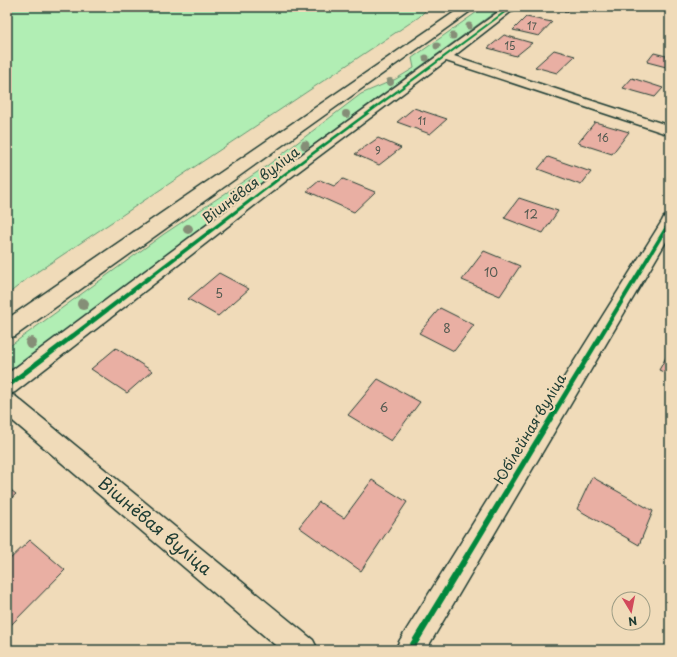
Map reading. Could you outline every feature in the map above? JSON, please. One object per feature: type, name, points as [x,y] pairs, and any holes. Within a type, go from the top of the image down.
[{"type":"street","points":[[7,330],[470,7]]},
{"type":"street","name":"Вішнёвая вуліца","points":[[7,386],[285,174],[445,58],[512,7]]},
{"type":"street","points":[[445,58],[670,131]]},
{"type":"street","name":"Юбілейная вуліца","points":[[410,650],[670,221]]},
{"type":"street","name":"Вішнёвая вуліца","points":[[7,403],[303,650]]},
{"type":"green space","points":[[7,7],[429,7],[419,17],[28,278],[7,295]]},
{"type":"green space","points":[[484,7],[502,7],[272,175],[15,369],[7,369],[7,348],[164,234],[268,165],[361,94],[396,79],[414,68],[412,58]]},
{"type":"building","points":[[547,7],[572,7],[567,12]]},
{"type":"building","points":[[526,17],[552,22],[539,36],[513,30]]},
{"type":"building","points":[[504,35],[532,43],[516,56],[488,48]]},
{"type":"building","points":[[554,50],[575,56],[557,73],[535,67]]},
{"type":"building","points":[[654,53],[670,57],[670,68],[647,62]]},
{"type":"building","points":[[632,78],[663,88],[655,97],[623,88]]},
{"type":"building","points":[[414,108],[447,119],[430,134],[397,122]]},
{"type":"building","points":[[595,122],[629,132],[612,154],[578,143]]},
{"type":"building","points":[[378,138],[401,148],[379,165],[355,154]]},
{"type":"building","points":[[548,157],[591,172],[581,185],[538,169]]},
{"type":"building","points":[[343,179],[375,192],[354,212],[307,191],[320,180],[334,186]]},
{"type":"building","points":[[519,198],[558,211],[543,233],[504,218]]},
{"type":"building","points":[[484,251],[520,266],[500,296],[462,280]]},
{"type":"building","points":[[219,273],[249,289],[218,316],[188,299]]},
{"type":"building","points":[[440,308],[474,325],[454,351],[419,333]]},
{"type":"building","points":[[116,348],[152,371],[127,393],[91,369]]},
{"type":"building","points":[[670,350],[670,375],[659,370]]},
{"type":"building","points":[[378,379],[420,402],[391,441],[348,415]]},
{"type":"building","points":[[592,477],[653,511],[639,545],[577,509]]},
{"type":"building","points":[[372,480],[407,502],[361,571],[299,527],[319,502],[344,518]]},
{"type":"building","points":[[7,487],[16,494],[7,502]]},
{"type":"building","points":[[30,540],[65,570],[7,629],[7,562]]},
{"type":"cycle path","points":[[7,386],[285,174],[512,7]]},
{"type":"cycle path","points":[[410,650],[670,221]]}]
